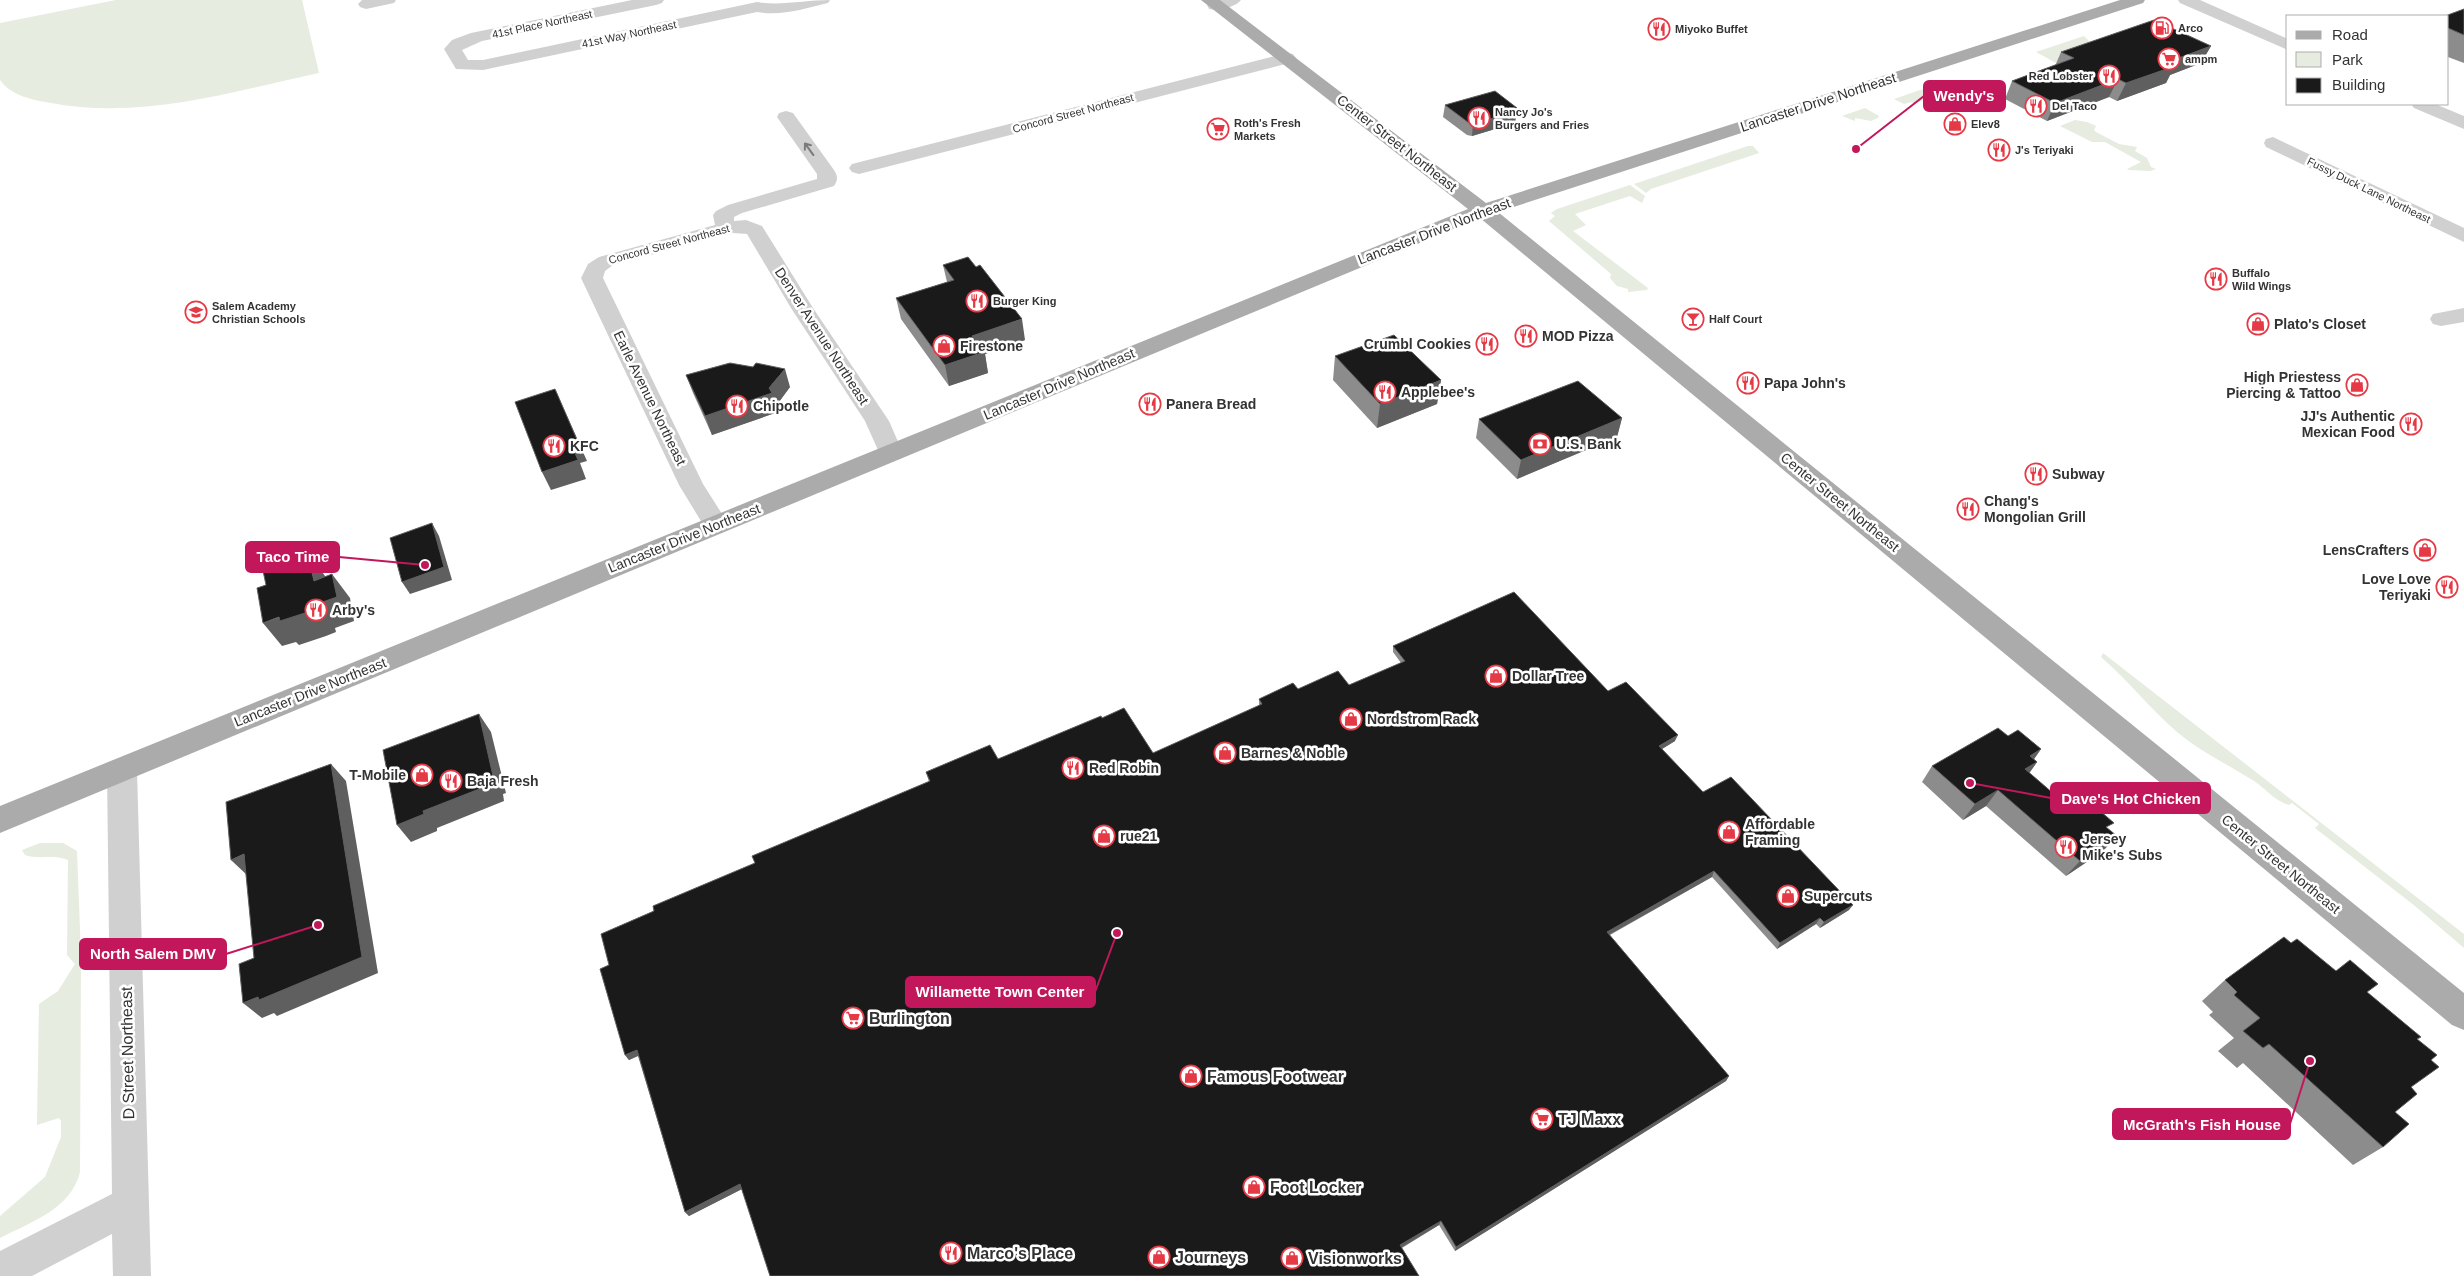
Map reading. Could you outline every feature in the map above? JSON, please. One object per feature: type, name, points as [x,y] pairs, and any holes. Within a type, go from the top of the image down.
[{"type":"main road","name":"Lancaster Drive Northeast","points":[[0,820],[1482,210],[2137,0]]},
{"type":"main road","name":"Center Street Northeast","points":[[1212,2],[1482,210],[2464,1014]]},
{"type":"street","points":[[366,4],[388,0]]},
{"type":"street","name":"41st Place Northeast","points":[[458,44],[477,37],[656,0]]},
{"type":"street","name":"41st Way Northeast","points":[[458,44],[453,49],[462,65],[483,65],[754,3],[769,10],[822,0]]},
{"type":"street","points":[[1212,2],[1234,0]]},
{"type":"street","points":[[2186,0],[2286,44]]},
{"type":"street","name":"Concord Street Northeast","points":[[859,168],[1287,58]]},
{"type":"street","points":[[2422,105],[2464,123]]},
{"type":"street","points":[[736,227],[723,215],[735,209],[827,182],[827,174],[786,117]]},
{"type":"street","name":"Fussy Duck Lane Northeast","points":[[2273,143],[2464,236]]},
{"type":"street","name":"Concord Street Northeast","points":[[595,268],[606,261],[736,227]]},
{"type":"street","name":"Denver Avenue Northeast","points":[[736,227],[755,230],[802,308],[877,421],[890,453]]},
{"type":"street","name":"Earle Avenue Northeast","points":[[595,268],[592,278],[691,485],[716,525]]},
{"type":"street","points":[[2441,318],[2464,315]]},
{"type":"street","name":"D Street Northeast","points":[[122,770],[132,1276]]},
{"type":"street","points":[[0,1272],[130,1205]]},
{"type":"green space","points":[[116,0],[302,0],[319,73],[186,102],[119,108],[85,107],[37,100],[16,94],[0,80],[0,23]]},
{"type":"green space","points":[[2084,36],[2092,44],[2056,63],[2036,52]]},
{"type":"green space","points":[[1923,89],[1933,96],[1914,104],[1911,102],[1904,104],[1894,99]]},
{"type":"green space","points":[[1865,108],[1879,116],[1878,118],[1871,121],[1855,118],[1855,121],[1842,116]]},
{"type":"green space","points":[[2075,120],[2096,126],[2094,130],[2096,132],[2119,144],[2137,147],[2135,151],[2147,158],[2151,167],[2156,169],[2150,171],[2129,170],[2127,169],[2141,162],[2105,142],[2092,142],[2060,126]]},
{"type":"green space","points":[[1748,146],[1753,146],[1759,153],[1651,189],[1646,193],[1634,184]]},
{"type":"green space","points":[[1630,185],[1645,196],[1642,203],[1630,196],[1575,214],[1586,225],[1573,231],[1648,288],[1647,290],[1628,292],[1628,289],[1617,286],[1610,278],[1611,274],[1549,221],[1555,216],[1551,213],[1557,209]]},
{"type":"green space","points":[[2103,653],[2464,934],[2464,948],[2415,906],[2315,828],[2319,824],[2292,803],[2289,805],[2279,801],[2254,781],[2205,752],[2177,732],[2101,657]]},
{"type":"green space","points":[[40,843],[63,843],[77,851],[81,955],[80,1172],[68,1196],[59,1205],[37,1220],[0,1238],[0,1216],[45,1177],[61,1137],[61,1121],[59,1118],[37,1125],[39,1004],[58,991],[75,964],[67,955],[68,860],[57,857],[25,855],[22,850]]},
{"type":"building","points":[[2464,9],[2464,35],[2449,28],[2448,15]]},
{"type":"building","points":[[2154,20],[2211,46],[2168,62],[2175,66],[2126,83],[2118,79],[2055,103],[2012,81],[2074,58],[2061,52]]},
{"type":"building","points":[[1495,91],[1517,108],[1514,109],[1517,111],[1473,124],[1445,105]]},
{"type":"building","points":[[968,257],[976,267],[980,265],[1022,319],[972,336],[984,352],[945,365],[896,298],[954,280],[943,265]]},
{"type":"building","points":[[1394,335],[1441,380],[1380,404],[1335,356]]},
{"type":"building","points":[[730,363],[753,367],[756,363],[785,369],[769,388],[772,393],[705,416],[686,375]]},
{"type":"building","points":[[1578,381],[1622,418],[1521,460],[1479,419]]},
{"type":"building","name":"KFC","points":[[555,389],[578,442],[571,444],[578,460],[542,472],[515,402]]},
{"type":"building","points":[[432,523],[444,567],[402,582],[390,538]]},
{"type":"building","points":[[307,551],[314,581],[332,574],[337,597],[317,604],[318,608],[308,612],[280,621],[279,617],[263,623],[257,588],[266,585],[262,566]]},
{"type":"building","points":[[1514,592],[1608,691],[1626,682],[1678,735],[1659,746],[1703,792],[1731,777],[1853,905],[1824,922],[1820,918],[1780,943],[1714,871],[1607,932],[1729,1076],[1456,1247],[1441,1221],[1400,1245],[1419,1276],[770,1276],[740,1184],[685,1212],[637,1050],[625,1055],[600,969],[609,965],[601,934],[654,911],[653,906],[755,863],[752,856],[930,781],[926,772],[990,745],[998,759],[1124,708],[1153,753],[1262,704],[1259,699],[1293,683],[1298,689],[1338,671],[1349,685],[1405,661],[1393,646]]},
{"type":"building","name":"Baja Fresh","points":[[479,714],[493,776],[490,777],[492,784],[423,811],[424,814],[397,825],[383,750]]},
{"type":"building","points":[[1998,728],[2008,736],[2018,730],[2041,749],[2030,756],[2037,762],[2025,769],[2069,807],[2084,797],[2114,823],[2106,827],[2117,836],[2080,861],[1998,790],[1975,804],[1932,766]]},
{"type":"building","points":[[331,764],[362,957],[259,1000],[258,997],[243,1003],[239,964],[254,958],[244,854],[231,860],[226,802]]},
{"type":"building","points":[[2284,937],[2291,943],[2297,939],[2336,971],[2350,960],[2378,984],[2367,992],[2421,1037],[2417,1039],[2437,1055],[2431,1060],[2439,1067],[2411,1087],[2417,1094],[2395,1112],[2409,1124],[2383,1147],[2269,1044],[2263,1048],[2243,1031],[2260,1018],[2234,995],[2237,992],[2225,980]]},
{"type":"place","name":"Arco","points":[[2162,28]]},
{"type":"place","name":"Miyoko Buffet","points":[[1659,29]]},
{"type":"place","name":"ampm","points":[[2169,59]]},
{"type":"place","name":"Red Lobster","points":[[2109,76]]},
{"type":"place","name":"Del Taco","points":[[2036,106]]},
{"type":"place","name":"Nancy Jo's Burgers and Fries","points":[[1479,118]]},
{"type":"place","name":"Elev8","points":[[1955,124]]},
{"type":"place","name":"Roth's Fresh Markets","points":[[1218,129]]},
{"type":"place","name":"Wendy's","points":[[1856,149]]},
{"type":"place","name":"J's Teriyaki","points":[[1999,150]]},
{"type":"place","name":"Buffalo Wild Wings","points":[[2216,279]]},
{"type":"place","name":"Burger King","points":[[977,301]]},
{"type":"place","name":"Salem Academy Christian Schools","points":[[196,312]]},
{"type":"place","name":"Half Court","points":[[1693,319]]},
{"type":"place","name":"Plato's Closet","points":[[2258,324]]},
{"type":"place","name":"MOD Pizza","points":[[1526,336]]},
{"type":"place","name":"Crumbl Cookies","points":[[1487,344]]},
{"type":"place","name":"Firestone","points":[[944,346]]},
{"type":"place","name":"Papa John's","points":[[1748,383]]},
{"type":"place","name":"High Priestess Piercing & Tattoo","points":[[2357,385]]},
{"type":"place","name":"Applebee's","points":[[1385,392]]},
{"type":"place","name":"Panera Bread","points":[[1150,404]]},
{"type":"place","name":"Chipotle","points":[[737,406]]},
{"type":"place","name":"JJ's Authentic Mexican Food","points":[[2411,424]]},
{"type":"place","name":"U.S. Bank","points":[[1540,444]]},
{"type":"place","name":"KFC","points":[[554,446]]},
{"type":"place","name":"Subway","points":[[2036,474]]},
{"type":"place","name":"Chang's Mongolian Grill","points":[[1968,509]]},
{"type":"place","name":"LensCrafters","points":[[2425,550]]},
{"type":"place","name":"Taco Time","points":[[425,565]]},
{"type":"place","name":"Love Love Teriyaki","points":[[2447,587]]},
{"type":"place","name":"Arby's","points":[[316,610]]},
{"type":"place","name":"Dollar Tree","points":[[1496,676]]},
{"type":"place","name":"Nordstrom Rack","points":[[1351,719]]},
{"type":"place","name":"Barnes & Noble","points":[[1225,753]]},
{"type":"place","name":"Red Robin","points":[[1073,768]]},
{"type":"place","name":"T-Mobile","points":[[422,775]]},
{"type":"place","name":"Baja Fresh","points":[[451,781]]},
{"type":"place","name":"Dave's Hot Chicken","points":[[1970,783]]},
{"type":"place","name":"Affordable Framing","points":[[1729,832]]},
{"type":"place","name":"rue21","points":[[1104,836]]},
{"type":"place","name":"Jersey Mike's Subs","points":[[2066,847]]},
{"type":"place","name":"Supercuts","points":[[1788,896]]},
{"type":"place","name":"North Salem DMV","points":[[318,925]]},
{"type":"place","name":"Willamette Town Center","points":[[1117,933]]},
{"type":"place","name":"Burlington","points":[[853,1018]]},
{"type":"place","name":"McGrath's Fish House","points":[[2310,1061]]},
{"type":"place","name":"Famous Footwear","points":[[1191,1076]]},
{"type":"place","name":"TJ Maxx","points":[[1542,1119]]},
{"type":"place","name":"Foot Locker","points":[[1254,1187]]},
{"type":"place","name":"Marco's Place","points":[[951,1253]]},
{"type":"place","name":"Journeys","points":[[1159,1257]]},
{"type":"place","name":"Visionworks","points":[[1292,1258]]}]
